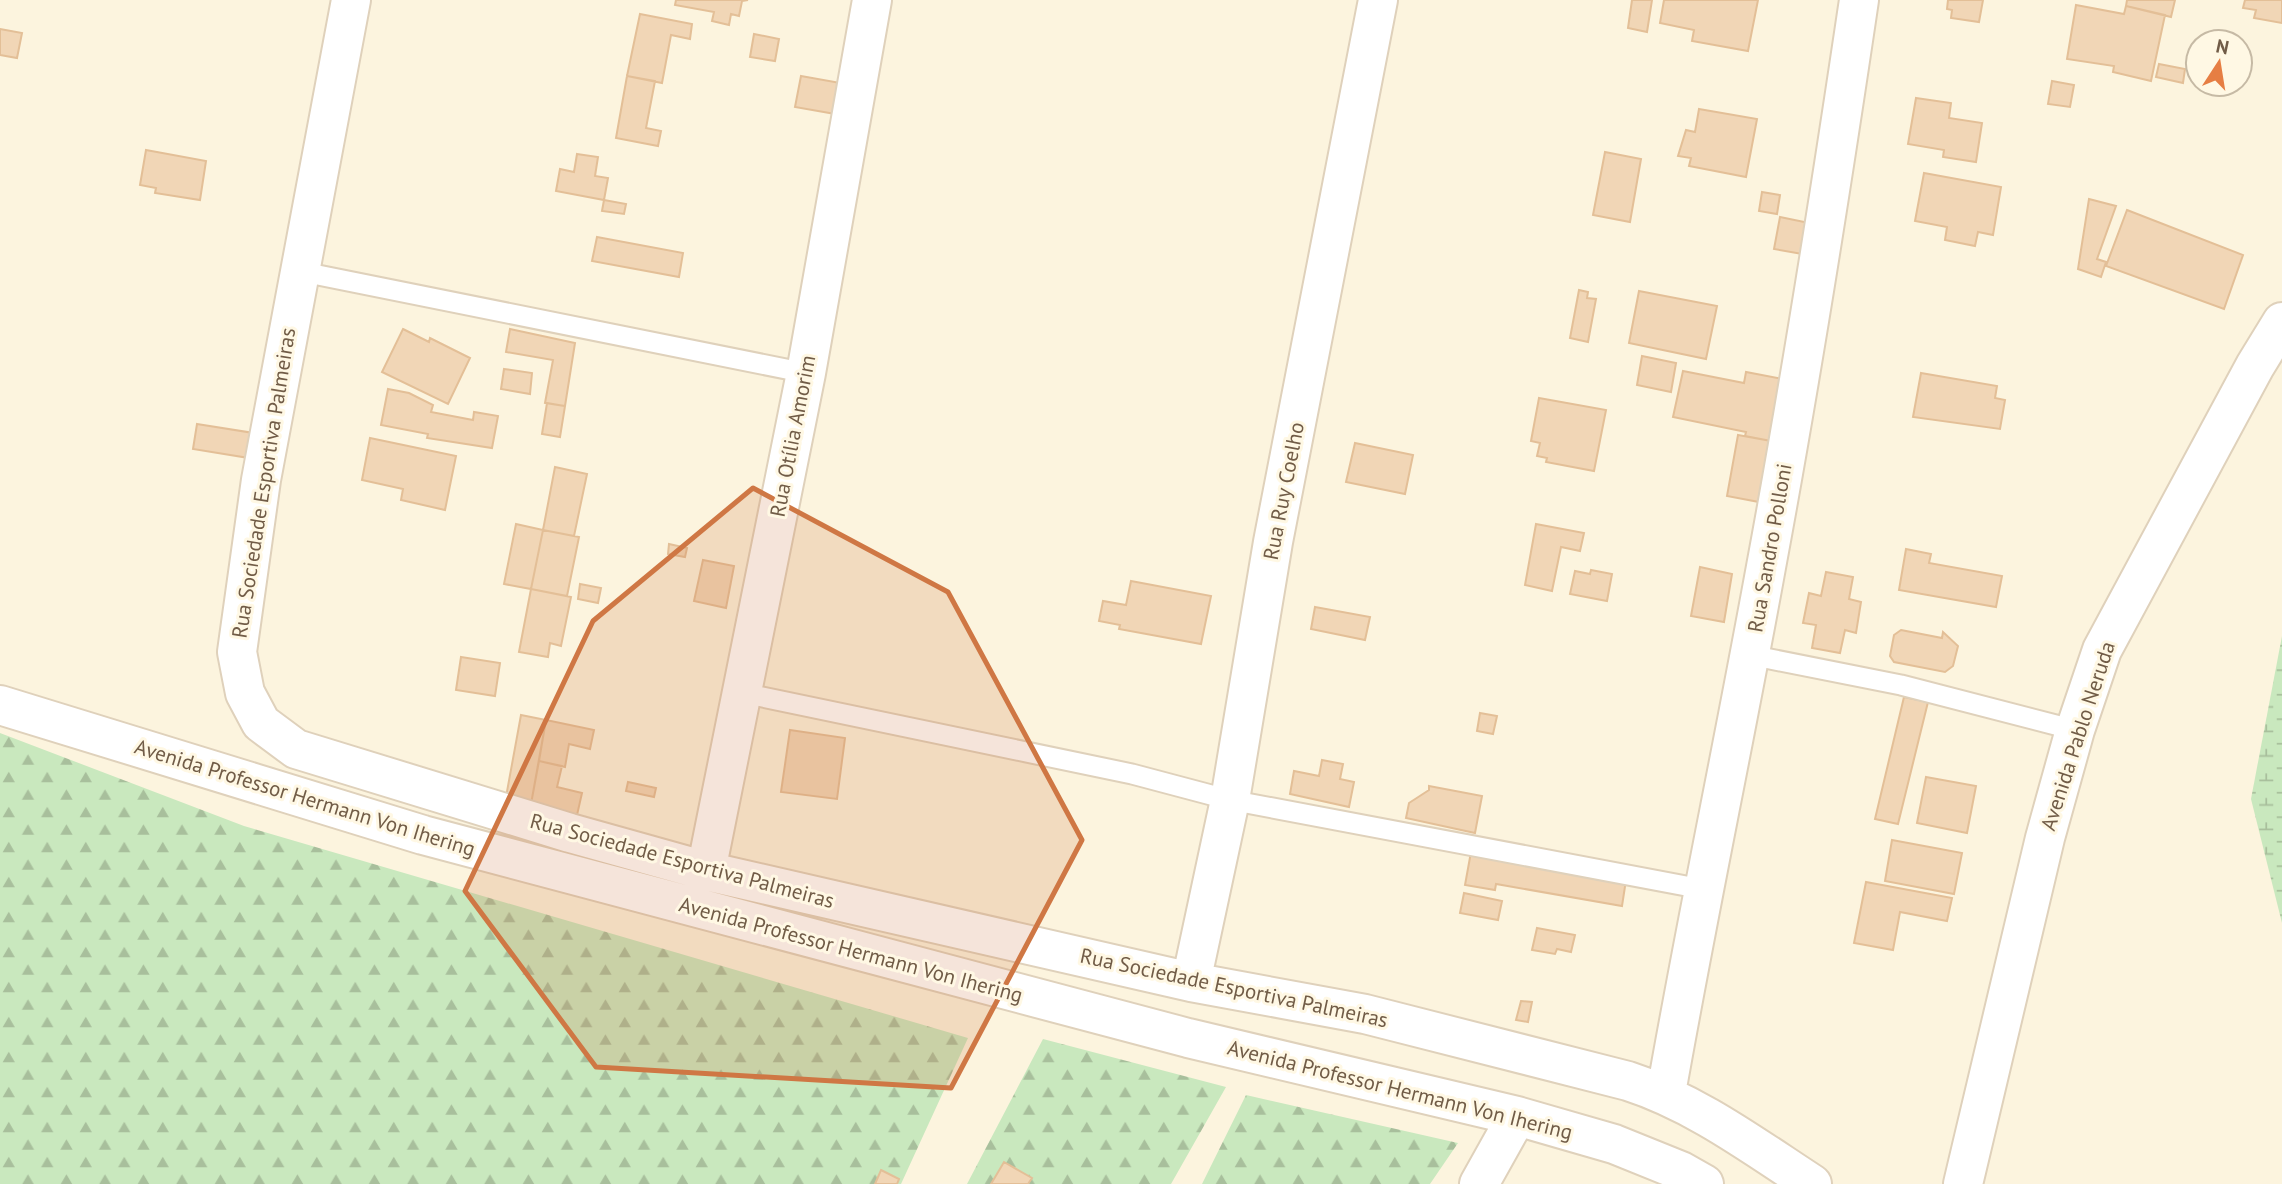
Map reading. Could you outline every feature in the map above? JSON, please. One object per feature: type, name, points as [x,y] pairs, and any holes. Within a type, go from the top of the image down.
[{"type":"street","name":"Rua Sociedade Esportiva Palmeiras","points":[[351,0],[298,271],[261,480],[237,652],[245,692],[261,723],[296,749],[570,833],[706,871],[1191,982],[1390,1020],[1493,1045],[1666,1093],[1703,1112],[1812,1184]]},
{"type":"street","name":"Rua Otília Amorim","points":[[706,871],[806,373],[872,0]]},
{"type":"street","name":"Rua Ruy Coelho","points":[[1191,982],[1230,800],[1273,542],[1378,0]]},
{"type":"street","name":"Rua Sandro Polloni","points":[[1666,1093],[1702,889],[1750,655],[1825,232],[1859,0]]},
{"type":"street","name":"Avenida Pablo Neruda","points":[[1963,1184],[2039,862],[2075,730],[2102,650],[2242,390],[2282,323]]},
{"type":"street","name":"Avenida Professor Hermann Von Ihering","points":[[0,705],[463,846],[1188,1038],[1517,1116],[1614,1144],[1681,1171],[1704,1184]]},
{"type":"street","points":[[1479,1184],[1517,1116]]},
{"type":"lane","points":[[298,271],[806,373]]},
{"type":"lane","points":[[1750,655],[1901,685],[2075,730]]},
{"type":"lane","points":[[743,693],[1119,771],[1230,800],[1702,889]]},
{"type":"highlighted area","points":[[753,488],[948,592],[1082,840],[951,1088],[596,1067],[465,891],[593,621]]},
{"type":"green space","points":[[2282,636],[2282,923],[2251,799]]},
{"type":"green space","points":[[0,733],[244,826],[968,1038],[901,1184],[0,1184]]},
{"type":"green space","points":[[1043,1039],[1226,1087],[1171,1184],[967,1184]]},
{"type":"green space","points":[[1246,1095],[1458,1143],[1430,1184],[1202,1184]]},
{"type":"building","points":[[676,0],[748,0],[742,1],[739,16],[731,14],[729,25],[712,21],[714,12],[675,5]]},
{"type":"building","points":[[1632,0],[1652,0],[1647,32],[1628,28]]},
{"type":"building","points":[[1664,0],[1758,0],[1748,51],[1692,41],[1694,30],[1660,23]]},
{"type":"building","points":[[1948,0],[1983,0],[1979,22],[1951,18],[1952,10],[1947,9]]},
{"type":"building","points":[[2127,0],[2175,0],[2171,17],[2126,6]]},
{"type":"building","points":[[2245,0],[2282,0],[2282,23],[2254,18],[2256,10],[2243,8]]},
{"type":"building","points":[[2076,5],[2124,14],[2126,6],[2165,15],[2151,81],[2113,72],[2114,66],[2067,59]]},
{"type":"building","points":[[640,14],[692,24],[690,39],[671,35],[662,83],[627,76]]},
{"type":"building","points":[[0,29],[22,33],[17,58],[0,55]]},
{"type":"building","points":[[754,34],[779,39],[775,61],[750,57]]},
{"type":"building","points":[[2159,64],[2184,69],[2183,83],[2156,77]]},
{"type":"building","points":[[627,76],[655,81],[646,128],[661,131],[658,146],[616,138]]},
{"type":"building","points":[[801,76],[846,84],[841,115],[795,107]]},
{"type":"building","points":[[2052,81],[2074,85],[2070,107],[2048,104]]},
{"type":"building","points":[[1916,98],[1951,103],[1949,118],[1982,123],[1976,162],[1943,157],[1944,150],[1908,144]]},
{"type":"building","points":[[1699,109],[1757,119],[1746,177],[1689,166],[1691,158],[1678,156],[1686,130],[1695,132]]},
{"type":"building","points":[[146,150],[206,161],[200,200],[155,193],[156,188],[140,185]]},
{"type":"building","points":[[1605,152],[1641,159],[1630,222],[1593,215]]},
{"type":"building","points":[[577,154],[598,157],[595,176],[608,178],[604,200],[556,191],[560,169],[574,172]]},
{"type":"building","points":[[1924,173],[2001,187],[1993,235],[1978,232],[1975,246],[1945,240],[1947,227],[1915,221]]},
{"type":"building","points":[[1762,192],[1780,195],[1777,214],[1759,211]]},
{"type":"building","points":[[2089,199],[2116,206],[2097,259],[2106,262],[2101,277],[2078,269]]},
{"type":"building","points":[[604,200],[626,204],[624,214],[602,211]]},
{"type":"building","points":[[2127,210],[2243,255],[2224,309],[2106,266]]},
{"type":"building","points":[[1780,217],[1814,224],[1808,255],[1774,249]]},
{"type":"building","points":[[597,237],[683,253],[679,277],[592,261]]},
{"type":"building","points":[[1579,290],[1588,292],[1587,298],[1596,299],[1588,342],[1570,338]]},
{"type":"building","points":[[1639,291],[1717,306],[1706,359],[1629,343]]},
{"type":"building","points":[[403,329],[429,342],[430,338],[470,358],[448,404],[382,372]]},
{"type":"building","points":[[510,329],[575,343],[565,406],[545,403],[553,360],[506,352]]},
{"type":"building","points":[[1642,356],[1676,363],[1671,392],[1637,385]]},
{"type":"building","points":[[504,369],[532,373],[530,394],[501,389]]},
{"type":"building","points":[[1683,371],[1744,383],[1746,372],[1783,379],[1771,441],[1745,436],[1746,432],[1673,417]]},
{"type":"building","points":[[1921,373],[1997,386],[1995,398],[2005,400],[2000,429],[1913,417]]},
{"type":"building","points":[[388,389],[409,393],[433,405],[431,412],[473,420],[474,412],[498,416],[492,448],[427,438],[428,434],[381,425]]},
{"type":"building","points":[[1539,398],[1606,410],[1594,471],[1546,462],[1547,458],[1537,456],[1540,443],[1531,441]]},
{"type":"building","points":[[547,403],[565,406],[560,437],[542,434]]},
{"type":"building","points":[[197,424],[260,434],[255,459],[193,449]]},
{"type":"building","points":[[1738,435],[1771,441],[1759,502],[1727,496]]},
{"type":"building","points":[[370,438],[456,456],[445,510],[401,500],[403,489],[362,480]]},
{"type":"building","points":[[1355,443],[1413,455],[1405,494],[1346,482]]},
{"type":"building","points":[[555,467],[587,474],[574,536],[543,530]]},
{"type":"building","points":[[516,524],[543,530],[531,589],[504,584]]},
{"type":"building","points":[[1536,524],[1584,533],[1580,551],[1561,547],[1552,591],[1525,585]]},
{"type":"building","points":[[543,530],[579,537],[567,596],[531,589]]},
{"type":"building","points":[[669,544],[687,548],[685,557],[668,554]]},
{"type":"building","points":[[1906,549],[1931,554],[1929,563],[2002,576],[1996,607],[1899,590]]},
{"type":"building","points":[[703,560],[734,566],[726,608],[694,601]]},
{"type":"building","points":[[1700,567],[1732,574],[1724,622],[1691,616]]},
{"type":"building","points":[[1591,570],[1612,574],[1607,601],[1570,594],[1575,571],[1590,574]]},
{"type":"building","points":[[1826,572],[1853,577],[1849,599],[1861,602],[1856,633],[1845,630],[1840,653],[1812,648],[1816,625],[1803,623],[1809,593],[1821,596]]},
{"type":"building","points":[[1131,581],[1211,596],[1201,644],[1119,629],[1120,625],[1099,621],[1103,601],[1126,605]]},
{"type":"building","points":[[580,584],[601,588],[598,603],[578,599]]},
{"type":"building","points":[[531,589],[571,597],[561,646],[550,643],[548,657],[519,652]]},
{"type":"building","points":[[1315,607],[1370,617],[1365,640],[1311,629]]},
{"type":"building","points":[[1901,630],[1942,638],[1943,632],[1958,646],[1953,666],[1945,672],[1894,662],[1890,656],[1894,635]]},
{"type":"building","points":[[461,657],[500,663],[495,696],[456,690]]},
{"type":"building","points":[[1904,697],[1928,702],[1898,824],[1875,819]]},
{"type":"building","points":[[1480,713],[1497,716],[1493,734],[1477,731]]},
{"type":"building","points":[[521,715],[546,720],[531,804],[506,797]]},
{"type":"building","points":[[546,720],[594,730],[590,749],[569,744],[565,767],[539,761]]},
{"type":"building","points":[[790,730],[845,738],[837,799],[781,792]]},
{"type":"building","points":[[1322,760],[1343,764],[1340,779],[1354,782],[1349,807],[1290,794],[1294,771],[1319,776]]},
{"type":"building","points":[[539,761],[562,766],[557,787],[582,793],[577,815],[531,804]]},
{"type":"building","points":[[1926,777],[1976,786],[1967,833],[1917,823]]},
{"type":"building","points":[[628,782],[656,788],[654,797],[626,791]]},
{"type":"building","points":[[1429,786],[1482,796],[1475,833],[1406,818],[1409,803],[1429,790]]},
{"type":"building","points":[[1892,840],[1962,853],[1954,894],[1885,881]]},
{"type":"building","points":[[1471,852],[1626,880],[1622,906],[1496,884],[1495,890],[1465,885]]},
{"type":"building","points":[[1866,882],[1952,898],[1947,921],[1900,912],[1893,950],[1854,943]]},
{"type":"building","points":[[1464,893],[1502,901],[1498,920],[1460,913]]},
{"type":"building","points":[[1537,928],[1575,935],[1571,952],[1557,949],[1555,954],[1532,950]]},
{"type":"building","points":[[1521,1001],[1532,1002],[1528,1022],[1516,1020]]},
{"type":"building","points":[[1004,1162],[1032,1178],[1028,1184],[991,1184]]},
{"type":"building","points":[[881,1170],[899,1179],[897,1184],[875,1184]]}]
